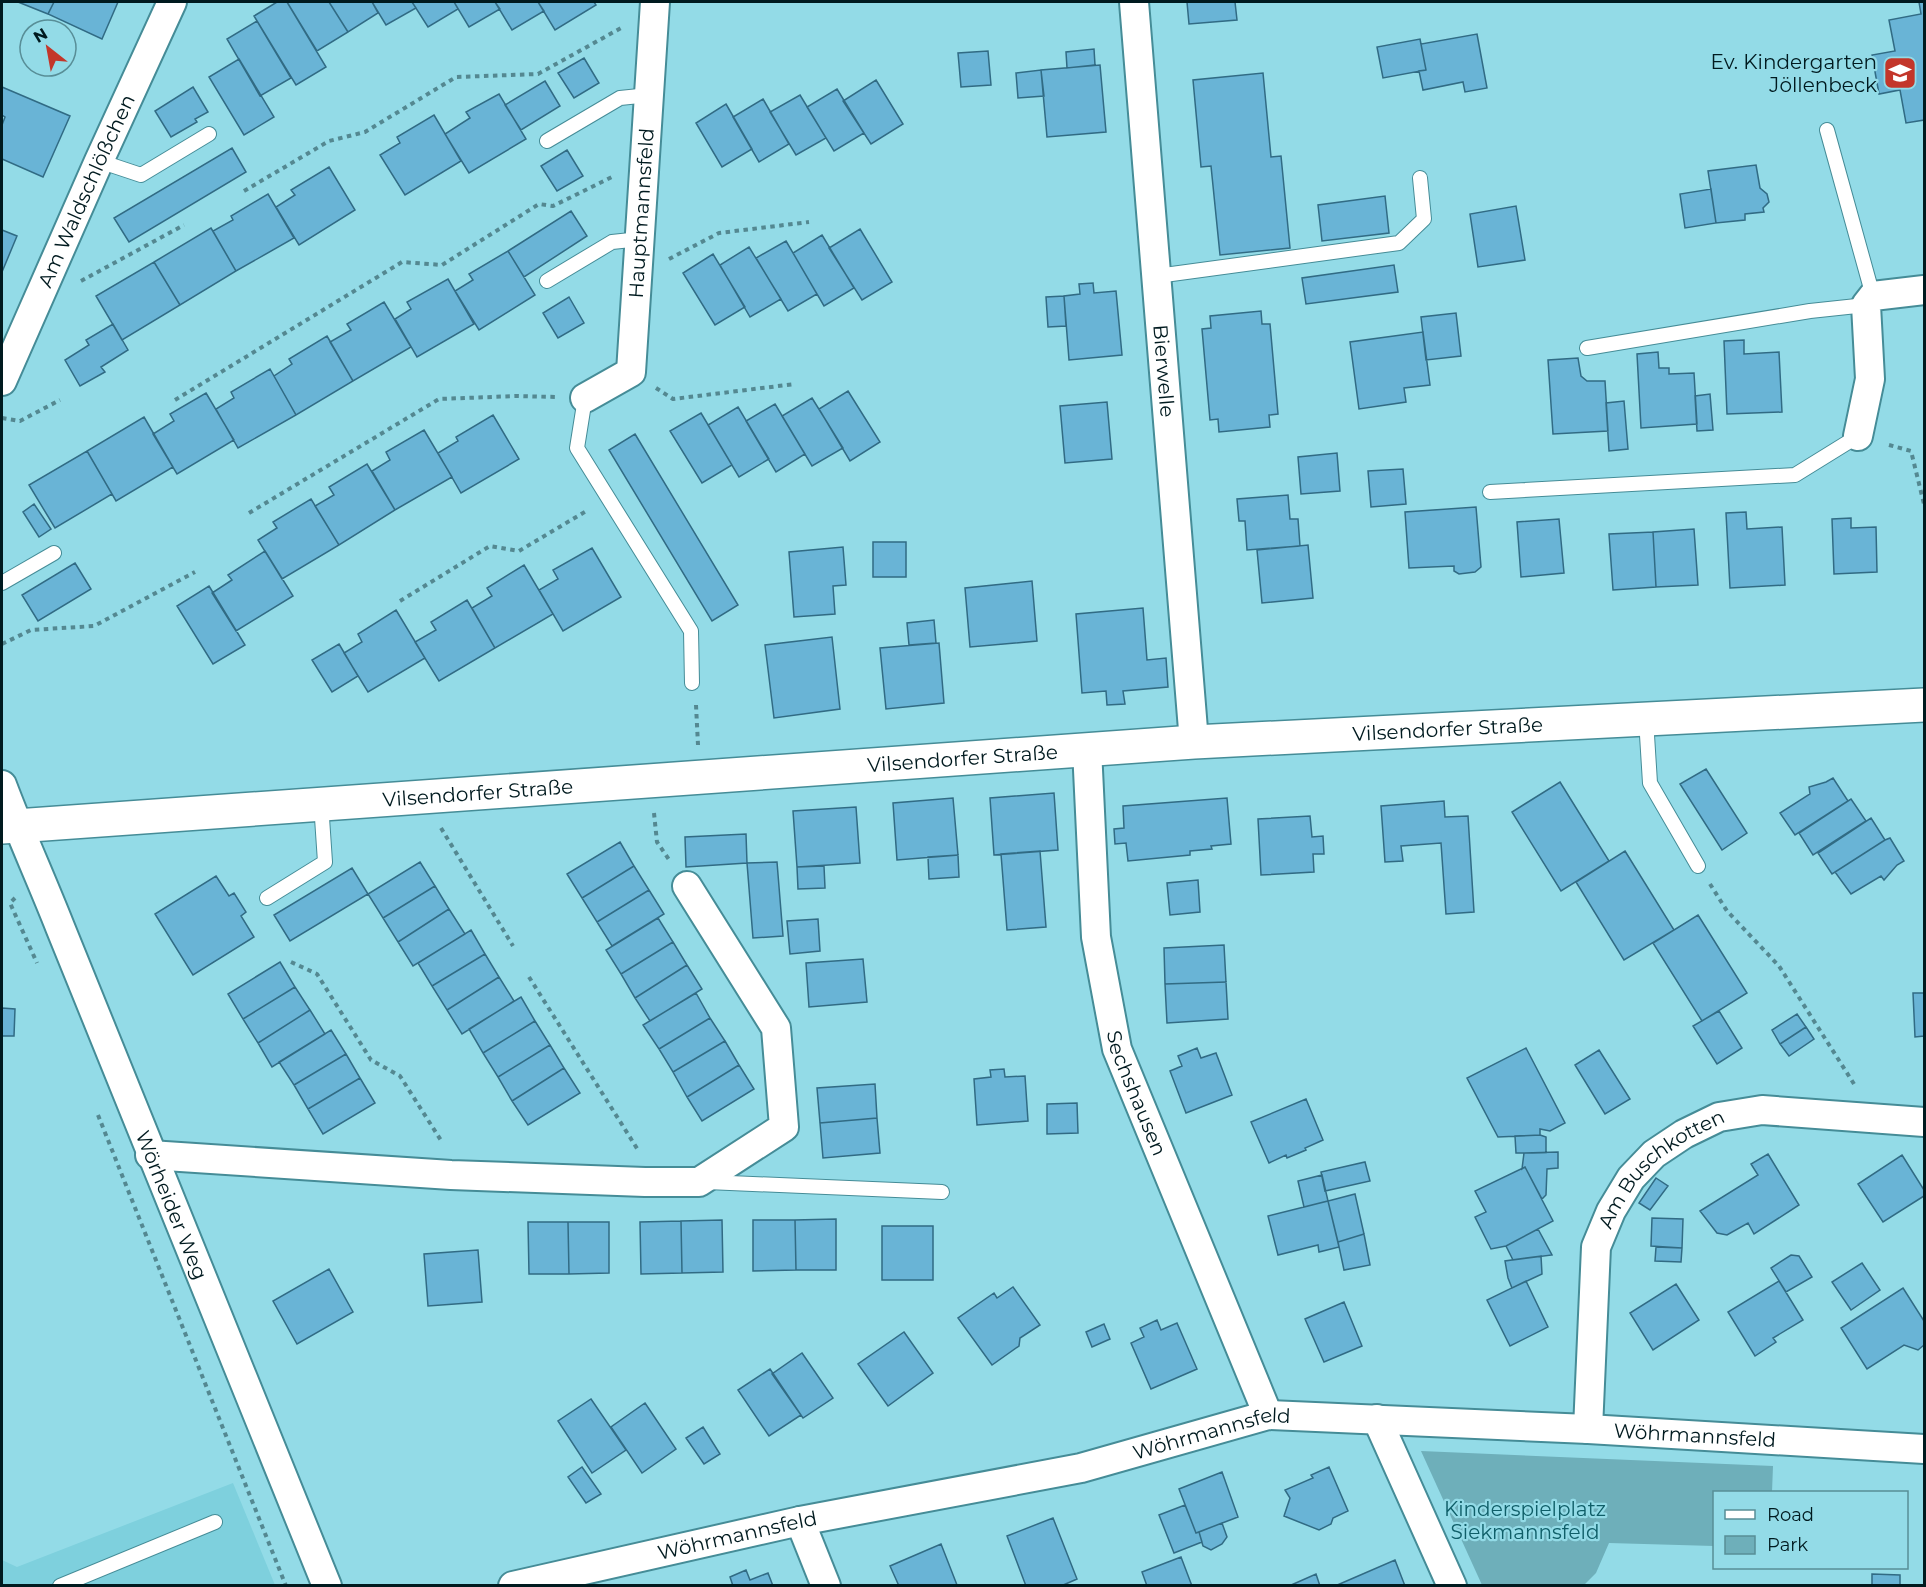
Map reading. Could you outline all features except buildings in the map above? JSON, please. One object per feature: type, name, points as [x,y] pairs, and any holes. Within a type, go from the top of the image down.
[{"type":"main road","name":"Vilsendorfer Straße","points":[[9,826],[1194,742],[1924,705]]},
{"type":"street","name":"Am Waldschlößchen","points":[[5,364],[47,279],[172,2]]},
{"type":"street","name":"Bierwelle","points":[[1134,2],[1194,742]]},
{"type":"street","name":"Hauptmannsfeld","points":[[631,372],[655,6]]},
{"type":"street","points":[[1858,436],[1870,379],[1870,301],[1924,290]]},
{"type":"street","points":[[585,398],[631,372]]},
{"type":"street","name":"Sechshausen","points":[[1087,749],[1096,937],[1117,1049],[1268,1414]]},
{"type":"street","points":[[2,785],[9,826]]},
{"type":"street","name":"Wörheider Weg","points":[[9,826],[39,874],[150,1155],[327,1586]]},
{"type":"street","points":[[150,1155],[451,1175],[699,1182],[784,1127],[776,1028],[687,886]]},
{"type":"street","name":"Am Buschkotten","points":[[1588,1429],[1596,1247],[1611,1211],[1631,1178],[1654,1154],[1684,1134],[1719,1117],[1762,1110],[1924,1122]]},
{"type":"street","name":"Wöhrmannsfeld","points":[[513,1586],[801,1521],[1081,1468],[1268,1414],[1588,1429],[1924,1449]]},
{"type":"street","points":[[1377,1419],[1452,1586]]},
{"type":"street","points":[[801,1521],[826,1586]]},
{"type":"lane","points":[[547,141],[620,98],[649,95]]},
{"type":"lane","points":[[1587,348],[1870,301],[1827,130]]},
{"type":"lane","points":[[99,160],[141,175],[209,134]]},
{"type":"lane","points":[[1157,276],[1399,243],[1424,219],[1420,178]]},
{"type":"lane","points":[[547,281],[612,242],[640,239]]},
{"type":"lane","points":[[585,398],[577,448],[691,631],[692,683]]},
{"type":"lane","points":[[1490,492],[1795,475],[1858,436]]},
{"type":"lane","points":[[2,583],[54,553]]},
{"type":"lane","points":[[1646,719],[1650,783],[1698,866]]},
{"type":"lane","points":[[267,898],[325,862],[321,803]]},
{"type":"lane","points":[[699,1182],[942,1192]]},
{"type":"lane","points":[[60,1586],[215,1522]]},
{"type":"path","points":[[244,191],[329,141],[365,132],[456,77],[538,74],[655,6]]},
{"type":"path","points":[[175,400],[402,262],[442,265],[539,204],[553,206],[645,161]]},
{"type":"path","points":[[637,276],[719,233],[808,222]]},
{"type":"path","points":[[47,279],[72,286],[184,225]]},
{"type":"path","points":[[631,372],[673,399],[795,384]]},
{"type":"path","points":[[249,513],[439,399],[517,396],[585,398]]},
{"type":"path","points":[[2,418],[21,420],[60,400]]},
{"type":"path","points":[[1858,436],[1911,451],[1924,504]]},
{"type":"path","points":[[400,601],[490,546],[519,551],[608,499]]},
{"type":"path","points":[[2,644],[31,630],[94,626],[195,572]]},
{"type":"path","points":[[692,683],[700,776]]},
{"type":"path","points":[[650,780],[657,842],[687,886]]},
{"type":"path","points":[[435,795],[440,826],[513,946]]},
{"type":"path","points":[[1698,866],[1727,911],[1779,966],[1863,1099],[1866,1116]]},
{"type":"path","points":[[291,962],[317,974],[371,1060],[400,1076],[452,1159],[451,1175]]},
{"type":"path","points":[[529,977],[643,1159],[645,1182]]},
{"type":"shaded area","points":[[233,1483],[275,1585],[2,1585],[2,1560],[17,1567]]},
{"type":"green space","name":"Kinderspielplatz Siekmannsfeld","points":[[1421,1451],[1773,1466],[1772,1491],[1713,1491],[1713,1546],[1609,1543],[1596,1573],[1584,1585],[1482,1585]]},
{"type":"place","name":"Ev. Kindergarten Jöllenbeck","points":[[1900,73]]}]
